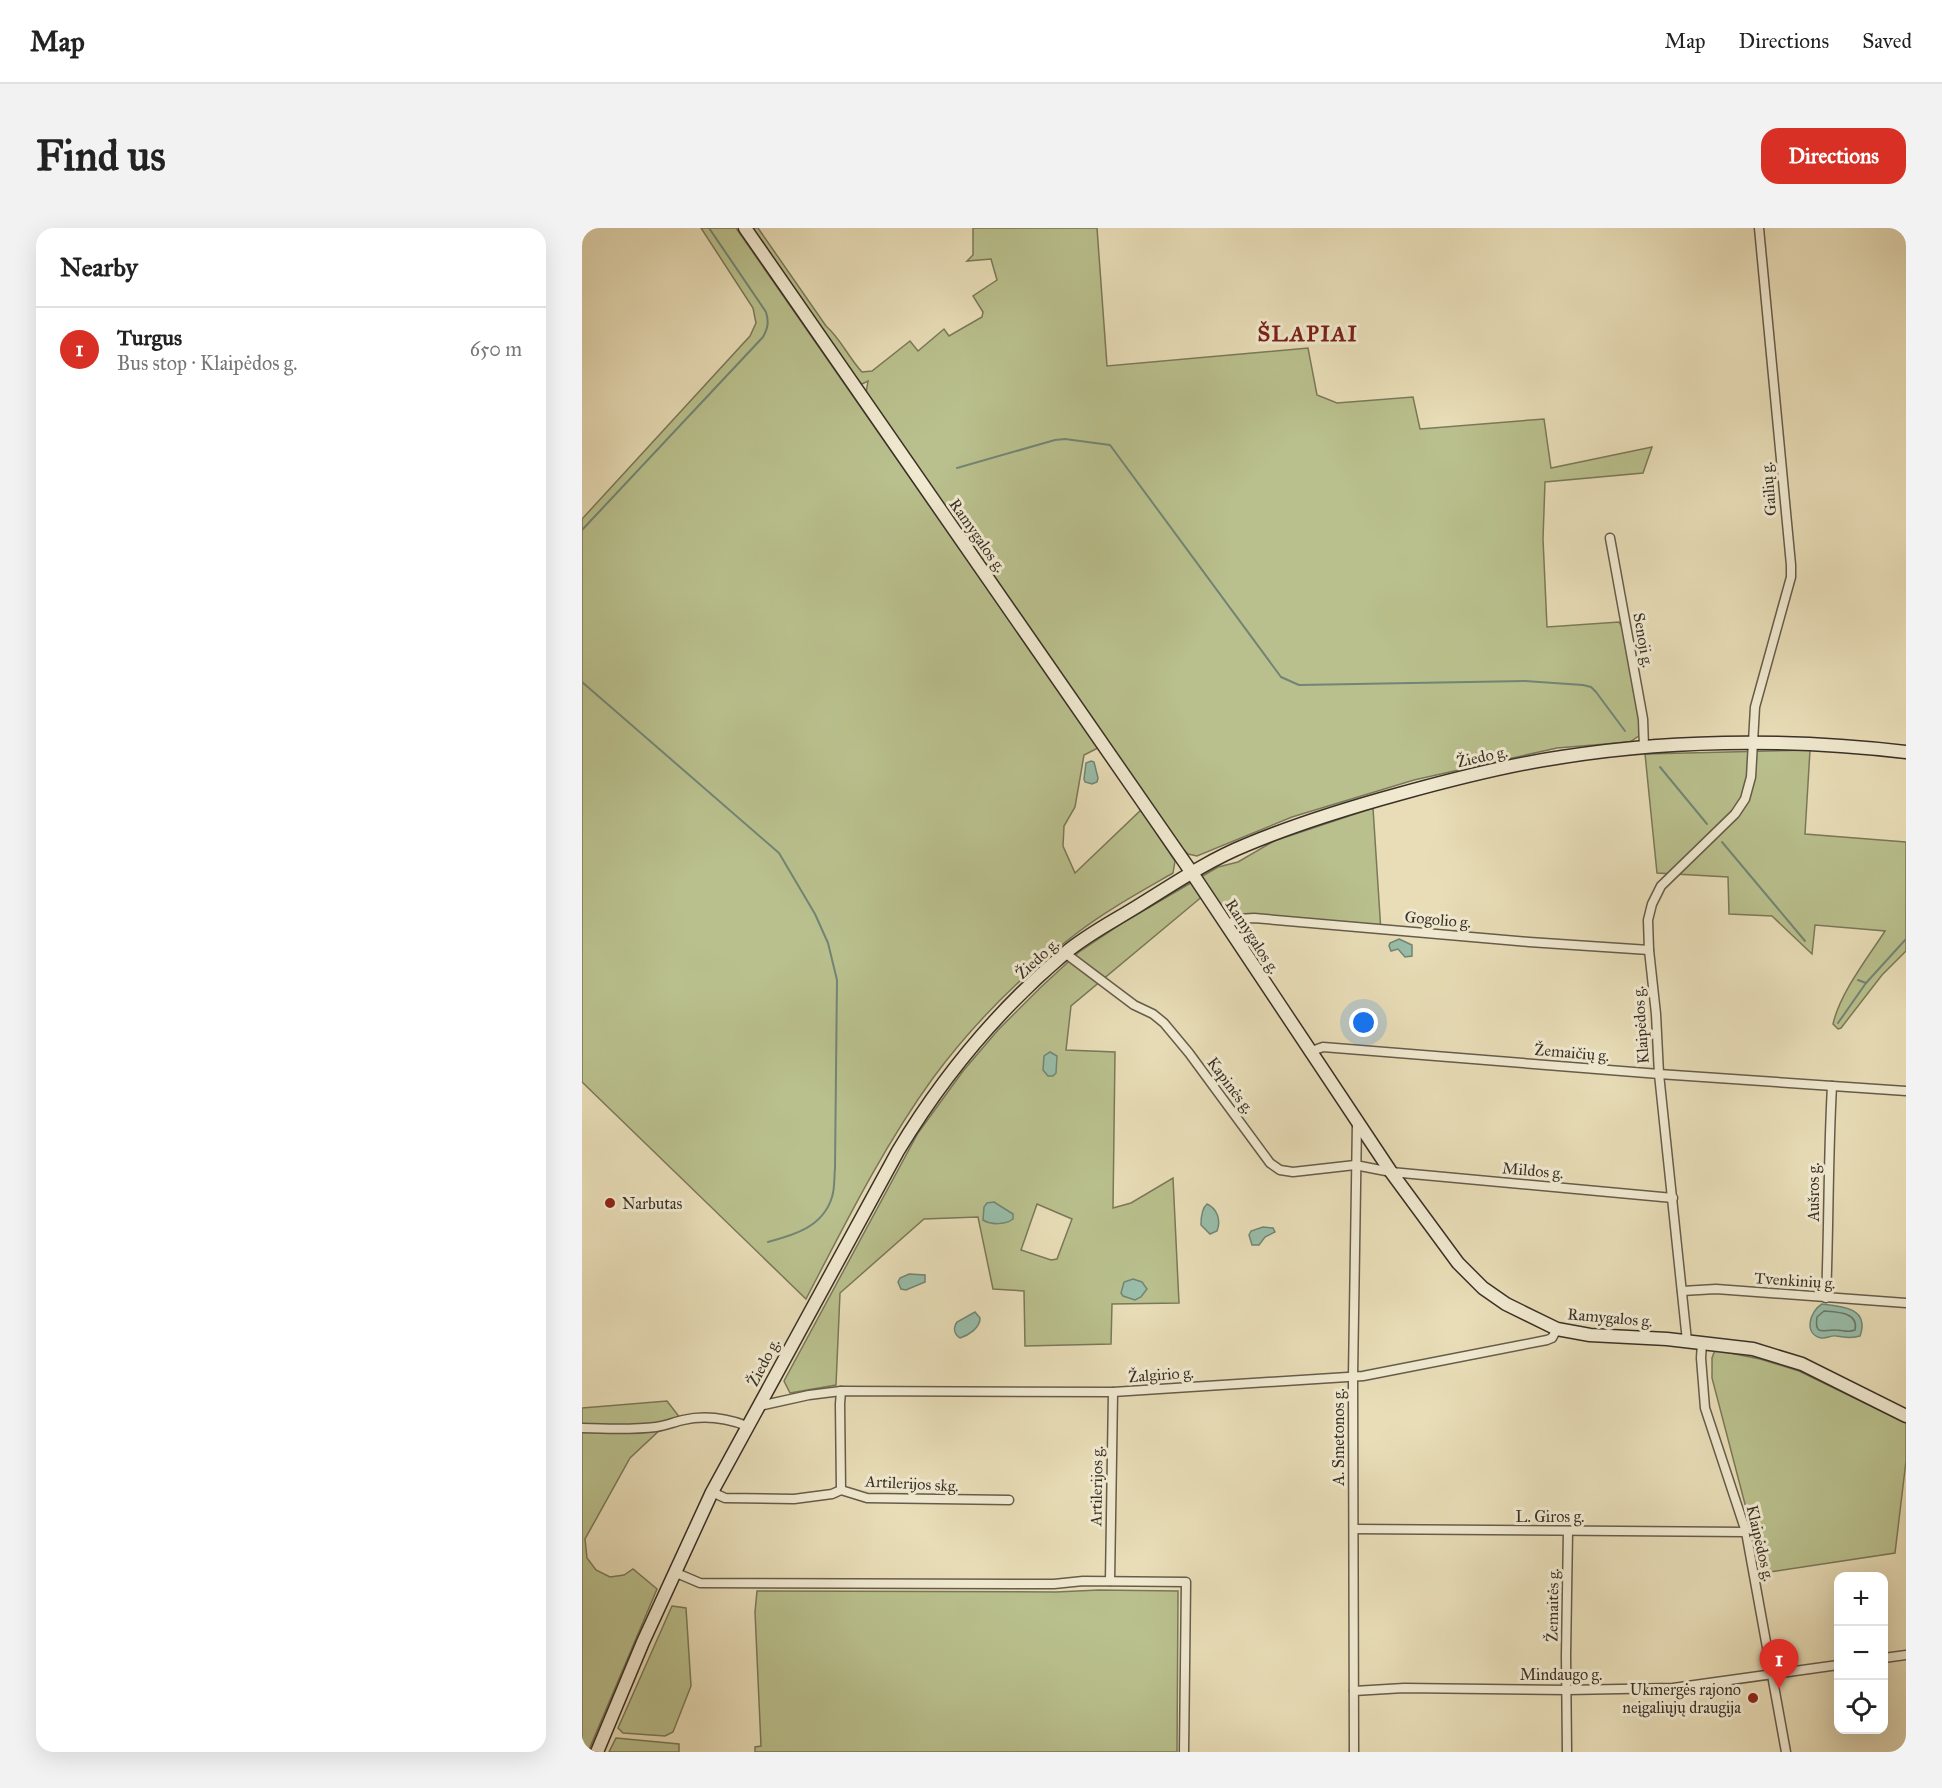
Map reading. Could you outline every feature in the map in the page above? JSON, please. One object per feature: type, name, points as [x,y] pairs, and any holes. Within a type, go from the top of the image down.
[{"type":"street","name":"Ramygalos g.","points":[[745,228],[1192,873],[1391,1172],[1450,1254],[1483,1288],[1506,1304],[1557,1329],[1590,1335],[1687,1341],[1754,1349],[1802,1364],[1906,1416]]},
{"type":"street","name":"Gailių g.","points":[[1753,743],[1755,707],[1789,588],[1791,565],[1759,228]]},
{"type":"street","name":"Senoji g.","points":[[1610,538],[1643,719],[1644,747]]},
{"type":"street","name":"Žiedo g.","points":[[597,1752],[640,1649],[711,1492],[883,1176],[931,1100],[963,1056],[1011,1003],[1065,953],[1192,873],[1244,845],[1372,801],[1460,777],[1562,757],[1644,747],[1753,743],[1835,745],[1906,752]]},
{"type":"street","name":"Klaipėdos g.","points":[[1687,1341],[1659,1074],[1648,920],[1656,894],[1735,814],[1745,799],[1751,777],[1753,743]]},
{"type":"street","name":"Gogolio g.","points":[[1226,925],[1238,919],[1254,918],[1649,950]]},
{"type":"street","name":"Kapinės g.","points":[[1065,953],[1134,1005],[1153,1014],[1164,1023],[1275,1167],[1293,1172],[1355,1165],[1391,1172]]},
{"type":"street","name":"Žemaičių g.","points":[[1310,1052],[1323,1047],[1906,1091]]},
{"type":"street","name":"Aušros g.","points":[[1826,1298],[1828,1161],[1832,1086]]},
{"type":"street","name":"A. Smetonos g.","points":[[1354,1752],[1353,1377],[1357,1122]]},
{"type":"street","name":"Mildos g.","points":[[1391,1172],[1673,1198]]},
{"type":"street","name":"Tvenkinių g.","points":[[1682,1291],[1716,1289],[1906,1303]]},
{"type":"street","name":"Žalgirio g.","points":[[759,1406],[809,1395],[841,1391],[1113,1392],[1353,1377],[1547,1340],[1552,1338],[1557,1329]]},
{"type":"street","name":"Klaipėdos g.","points":[[1702,1343],[1705,1408],[1746,1532],[1786,1752]]},
{"type":"street","name":"Artilerijos skg.","points":[[841,1391],[842,1490],[867,1498],[1009,1500]]},
{"type":"street","name":"Artilerijos g.","points":[[1110,1581],[1113,1392]]},
{"type":"street","points":[[582,1428],[658,1427],[685,1419],[698,1418],[722,1418],[747,1426]]},
{"type":"street","points":[[711,1492],[725,1498],[794,1499],[832,1494],[842,1490]]},
{"type":"street","name":"L. Giros g.","points":[[1354,1529],[1746,1532]]},
{"type":"street","name":"Žemaitės g.","points":[[1567,1752],[1568,1531]]},
{"type":"street","points":[[674,1572],[700,1583],[1186,1582],[1185,1752]]},
{"type":"street","points":[[1888,1657],[1906,1655]]},
{"type":"street","name":"Mindaugo g.","points":[[1354,1690],[1673,1688],[1834,1666]]},
{"type":"shaded area","points":[[701,228],[736,228],[1098,748],[1084,755],[1075,807],[1064,826],[1063,846],[1075,873],[1141,810],[1175,861],[1173,873],[1100,917],[1057,949],[982,1019],[948,1058],[915,1104],[865,1186],[806,1299],[582,1082],[582,519],[750,336],[756,323],[753,308]]},
{"type":"shaded area","points":[[749,228],[758,228],[826,326],[862,372],[872,371],[910,341],[918,351],[944,329],[949,336],[982,317],[983,312],[973,296],[997,280],[991,259],[967,261],[973,255],[973,228],[1097,228],[1107,366],[1308,348],[1317,395],[1337,403],[1413,397],[1420,429],[1544,419],[1551,468],[1652,447],[1643,473],[1545,482],[1543,539],[1547,627],[1619,622],[1626,633],[1640,719],[1640,735],[1630,742],[1557,748],[1414,780],[1292,817],[1197,856],[1188,854],[866,393],[868,381],[862,384],[858,382]]},
{"type":"shaded area","points":[[1810,750],[1805,834],[1906,842],[1906,951],[1882,975],[1838,1029],[1833,1024],[1842,1000],[1885,931],[1815,925],[1812,954],[1772,916],[1729,914],[1728,877],[1657,873],[1645,754]]},
{"type":"shaded area","points":[[1373,808],[1381,932],[1253,921],[1235,925],[1210,890],[1071,1006],[1066,1050],[1115,1052],[1113,1208],[1131,1203],[1173,1178],[1179,1303],[1112,1304],[1111,1344],[1025,1346],[1024,1291],[993,1289],[978,1217],[924,1219],[840,1293],[836,1385],[790,1393],[784,1381],[918,1133],[963,1071],[998,1030],[1079,952],[1124,922],[1218,867],[1238,862],[1274,841]],"holes":[[[1037,1204],[1072,1219],[1057,1259],[1051,1260],[1021,1250]]]},
{"type":"shaded area","points":[[1715,1350],[1760,1359],[1799,1371],[1906,1423],[1906,1461],[1895,1553],[1763,1573],[1712,1378],[1712,1358]]},
{"type":"shaded area","points":[[667,1401],[684,1423],[661,1429],[630,1458],[585,1539],[587,1558],[596,1570],[610,1577],[624,1575],[633,1569],[657,1589],[588,1752],[582,1752],[582,1408]]},
{"type":"shaded area","points":[[757,1591],[1056,1592],[1178,1591],[1177,1752],[755,1752],[755,1747],[761,1746],[755,1612]]},
{"type":"shaded area","points":[[672,1606],[686,1608],[691,1686],[673,1732],[665,1736],[623,1733],[618,1728]]},
{"type":"shaded area","points":[[616,1738],[679,1744],[679,1752],[609,1752]]},
{"type":"water","points":[[1094,762],[1098,778],[1097,782],[1092,784],[1085,782],[1084,779],[1086,763]]},
{"type":"water","points":[[1399,939],[1412,945],[1412,956],[1405,957],[1398,949],[1391,951],[1390,943]]},
{"type":"water","points":[[1050,1052],[1057,1056],[1056,1073],[1053,1076],[1048,1076],[1043,1070],[1044,1056]]},
{"type":"water","points":[[994,1202],[1013,1214],[1013,1219],[998,1224],[983,1220],[984,1207],[987,1203]]},
{"type":"water","points":[[1207,1204],[1214,1209],[1218,1219],[1217,1231],[1210,1234],[1201,1225],[1203,1211]]},
{"type":"water","points":[[1263,1227],[1273,1228],[1275,1232],[1265,1237],[1259,1245],[1252,1245],[1249,1235],[1251,1231]]},
{"type":"water","points":[[909,1274],[925,1275],[925,1282],[906,1290],[901,1289],[898,1282],[900,1278]]},
{"type":"water","points":[[1133,1279],[1142,1282],[1147,1289],[1141,1297],[1135,1300],[1121,1293],[1124,1282]]},
{"type":"water","points":[[1822,1304],[1838,1306],[1858,1314],[1862,1327],[1860,1336],[1823,1338],[1815,1336],[1810,1322],[1814,1312]]},
{"type":"water","points":[[975,1312],[980,1322],[970,1333],[960,1338],[955,1331],[957,1322]]},
{"type":"waterway","points":[[582,530],[763,337],[766,331],[768,322],[766,312],[709,228]]},
{"type":"waterway","points":[[957,468],[1055,440],[1065,439],[1110,445],[1281,677],[1299,685],[1525,681],[1583,685],[1591,687],[1596,692],[1625,731]]},
{"type":"waterway","points":[[582,682],[779,853],[815,914],[828,943],[837,980],[833,1194],[828,1207],[815,1223],[797,1233],[768,1242]]},
{"type":"waterway","points":[[1660,767],[1707,824]]},
{"type":"waterway","points":[[1722,842],[1805,941]]},
{"type":"waterway","points":[[1838,1023],[1866,983],[1906,939]]},
{"type":"waterway","points":[[1858,980],[1866,983]]},
{"type":"place","name":"Narbutas","points":[[610,1203]]},
{"type":"place","name":"Turgus","points":[[1779,1689]]},
{"type":"place","name":"Ukmergės rajono neįgaliųjų draugija","points":[[1753,1698]]},
{"type":"district","name":"ŠLAPIAI","points":[[1308,333]]}]
